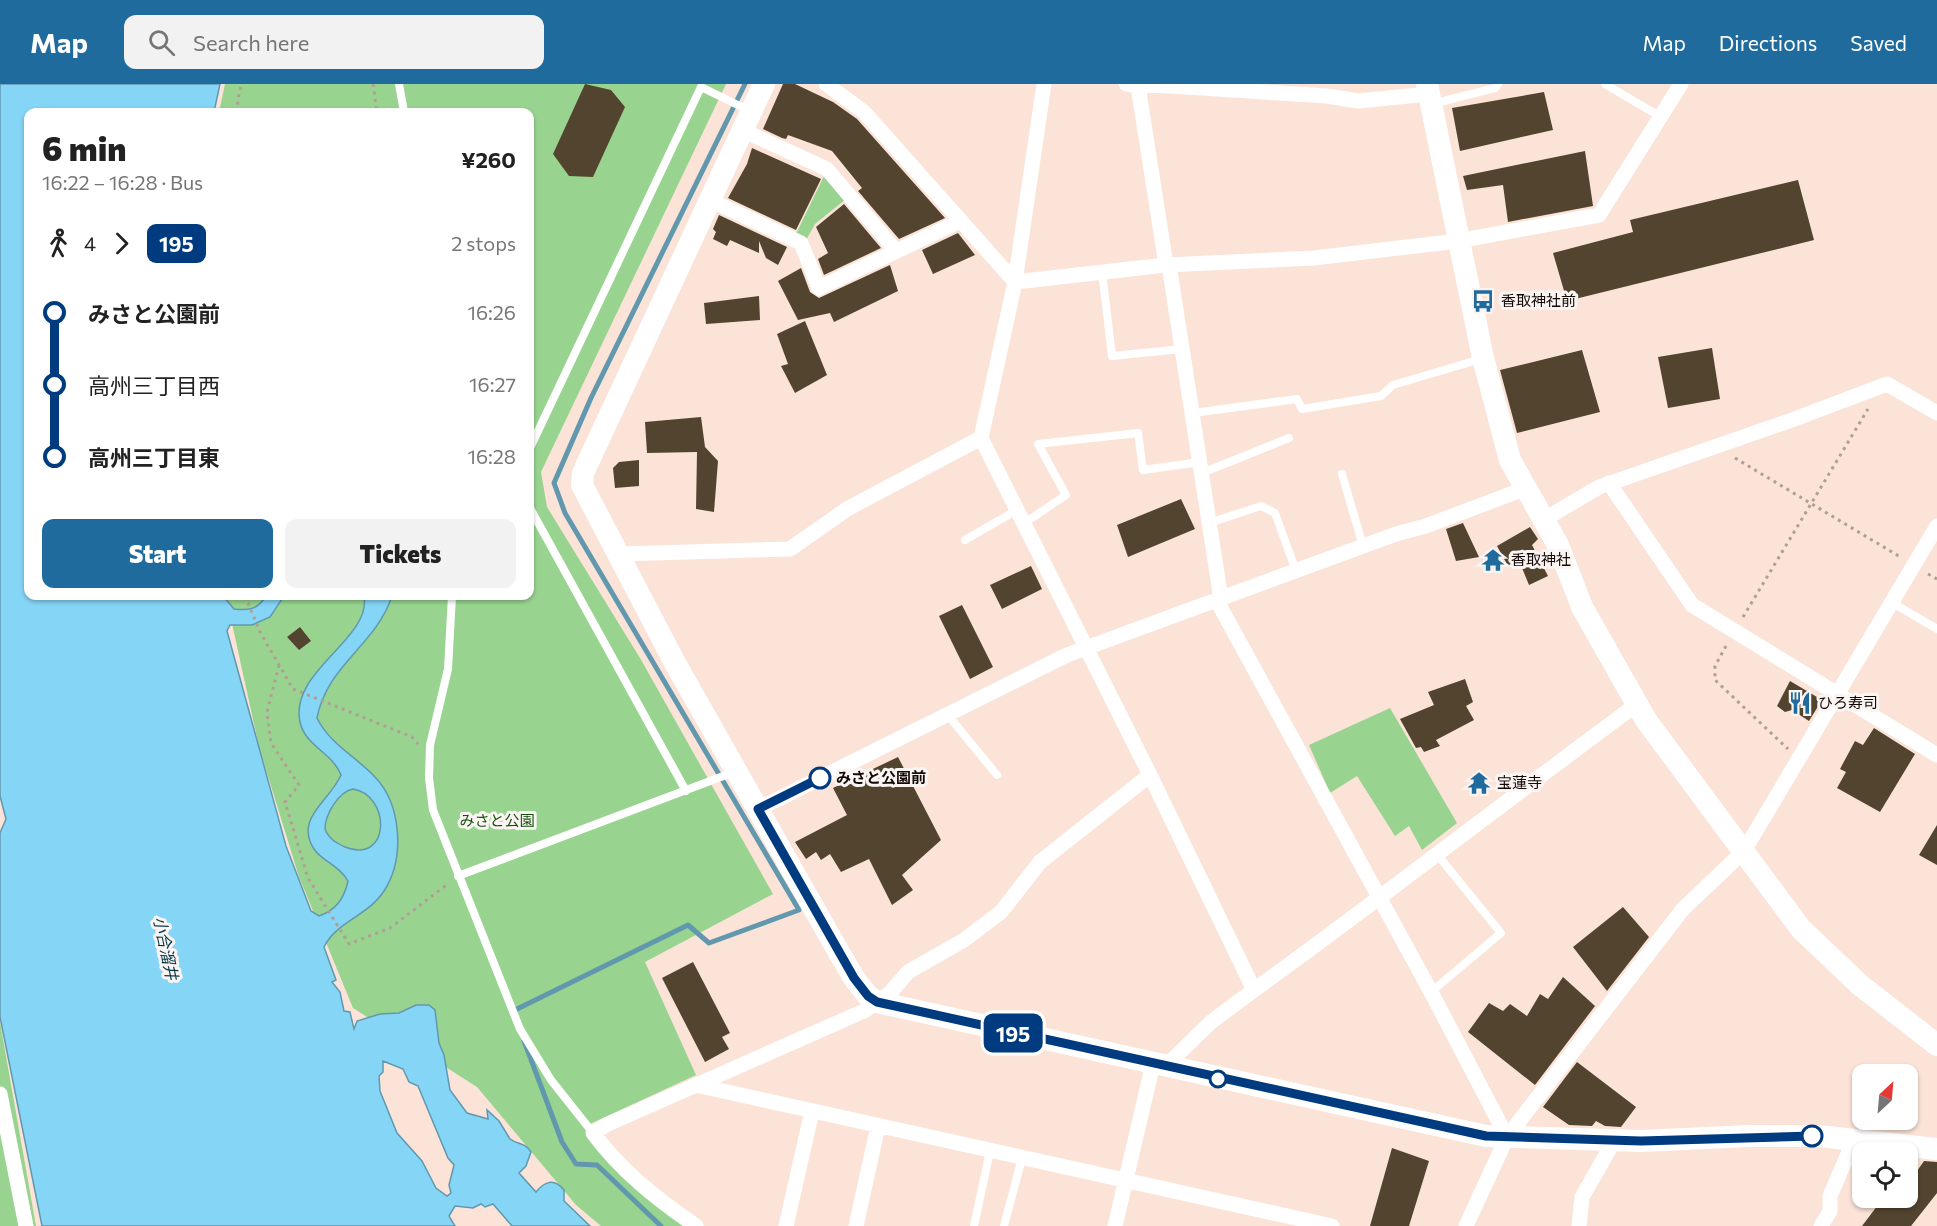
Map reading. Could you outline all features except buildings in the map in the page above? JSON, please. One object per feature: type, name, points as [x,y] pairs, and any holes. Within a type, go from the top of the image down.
[{"type":"street","points":[[764,84],[583,473],[582,485],[736,772],[854,978],[868,996],[877,1002],[1486,1136],[1614,1141],[1819,1136],[1937,1149]]},
{"type":"street","points":[[1044,84],[1015,282],[981,438],[1150,775],[1254,990]]},
{"type":"street","points":[[1015,282],[1168,265],[1314,258],[1458,241],[1599,215],[1681,84]]},
{"type":"street","points":[[828,85],[864,112],[1015,282]]},
{"type":"street","points":[[1507,1137],[1219,600],[1183,349],[1134,85],[1327,96],[1358,101],[1429,94],[1482,358],[1510,460],[1524,489],[1558,545],[1582,607],[1636,705],[1801,928],[1860,985],[1937,1046]]},
{"type":"street","points":[[746,121],[827,169],[896,251]]},
{"type":"street","points":[[710,200],[801,243],[819,288],[960,221]]},
{"type":"street","points":[[1543,520],[1609,483],[1887,384],[1937,412]]},
{"type":"street","points":[[619,554],[789,549],[847,509],[981,438]]},
{"type":"street","points":[[1609,483],[1692,605],[1937,755]]},
{"type":"street","points":[[758,809],[1085,648],[1524,489]]},
{"type":"street","points":[[1466,1226],[1507,1137],[1683,909],[1744,851],[1937,526]]},
{"type":"street","points":[[1115,1226],[1125,1181],[1159,1065],[1211,1022],[1380,900],[1436,853],[1636,705]]},
{"type":"street","points":[[696,1226],[662,1203],[605,1150],[593,1133],[864,1011],[890,993],[908,972],[964,940],[1001,912],[1040,862],[1150,775]]},
{"type":"street","points":[[696,1085],[1332,1226]]},
{"type":"street","points":[[0,1094],[26,1226]]},
{"type":"street","points":[[786,1226],[812,1111]]},
{"type":"street","points":[[856,1226],[878,1126]]},
{"type":"street","points":[[1821,1226],[1830,1211],[1830,1196],[1854,1140]]},
{"type":"street","points":[[1579,1226],[1582,1197],[1614,1141]]},
{"type":"lane","points":[[399,84],[403,108]]},
{"type":"lane","points":[[1429,94],[1495,88],[1498,84]]},
{"type":"lane","points":[[1605,84],[1661,117]]},
{"type":"lane","points":[[534,440],[701,87],[746,121]]},
{"type":"lane","points":[[1102,272],[1112,356],[1183,349]]},
{"type":"lane","points":[[1193,413],[1297,399],[1302,409],[1381,396],[1393,385],[1482,358]]},
{"type":"lane","points":[[965,540],[1066,495],[1038,444],[1138,433],[1143,471],[1201,468],[1289,438]]},
{"type":"lane","points":[[1342,474],[1363,546]]},
{"type":"lane","points":[[1209,523],[1261,506],[1275,513],[1296,571]]},
{"type":"lane","points":[[534,515],[686,791]]},
{"type":"lane","points":[[452,600],[448,669],[430,757],[429,778],[433,810],[520,1029],[551,1080],[593,1133]]},
{"type":"lane","points":[[1891,602],[1937,629]]},
{"type":"lane","points":[[947,714],[997,774]]},
{"type":"lane","points":[[458,876],[736,772]]},
{"type":"lane","points":[[1431,992],[1501,933],[1436,853]]},
{"type":"lane","points":[[974,1226],[990,1151]]},
{"type":"lane","points":[[1004,1226],[1022,1158]]},
{"type":"path","points":[[237,108],[241,84]]},
{"type":"path","points":[[372,84],[376,108]]},
{"type":"path","points":[[1798,758],[1715,680],[1715,666],[1734,630],[1881,386]]},
{"type":"path","points":[[1715,447],[1913,565]]},
{"type":"path","points":[[247,600],[260,632],[293,689],[412,736],[430,757]]},
{"type":"path","points":[[279,665],[267,712],[271,743],[299,785],[285,802],[308,878],[349,944],[390,928],[458,876]]},
{"type":"green space","name":"みさと公園","points":[[225,84],[726,84],[541,472],[547,507],[640,658],[773,894],[645,962],[696,1075],[590,1124],[665,1200],[696,1226],[601,1226],[576,1205],[477,1087],[353,1008],[299,877],[259,747],[227,600],[534,600],[534,108],[220,108]]},
{"type":"green space","points":[[824,176],[846,199],[815,224],[805,242],[795,236]]},
{"type":"green space","points":[[1390,708],[1457,823],[1422,850],[1409,826],[1395,836],[1357,776],[1330,793],[1309,745]]},
{"type":"green space","points":[[0,1022],[36,1226],[0,1226]]},
{"type":"water","name":"小合溜井","points":[[0,84],[220,84],[215,108],[24,108],[24,600],[226,600],[234,609],[244,610],[253,608],[263,600],[281,600],[270,617],[252,625],[230,625],[227,631],[286,846],[311,911],[319,916],[330,911],[338,903],[348,881],[314,849],[308,828],[316,810],[341,775],[332,761],[307,737],[300,722],[300,704],[306,687],[356,627],[363,612],[364,600],[390,600],[375,628],[331,683],[322,700],[317,718],[328,735],[367,769],[383,788],[395,816],[397,832],[395,863],[384,891],[370,907],[336,931],[324,947],[336,980],[332,982],[340,992],[344,1011],[350,1012],[354,1029],[357,1021],[380,1014],[399,1013],[416,1005],[429,1005],[435,1010],[439,1043],[444,1055],[450,1090],[467,1113],[488,1119],[487,1110],[499,1121],[510,1139],[529,1149],[531,1152],[526,1166],[519,1173],[536,1192],[546,1183],[557,1184],[564,1190],[564,1201],[590,1226],[512,1226],[493,1204],[485,1207],[481,1204],[473,1208],[455,1206],[449,1216],[455,1226],[42,1226],[0,1017],[0,833],[6,819],[0,796]],"holes":[[[353,789],[365,794],[374,803],[379,815],[378,838],[371,846],[360,850],[345,847],[331,838],[325,829],[327,817],[333,805],[347,791]],[[383,1061],[403,1069],[409,1082],[418,1086],[448,1158],[454,1165],[449,1185],[451,1193],[447,1196],[436,1188],[422,1161],[397,1133],[380,1091],[379,1076],[383,1072]]]},
{"type":"waterway","points":[[515,1015],[513,1011],[688,925],[709,943],[799,910],[565,513],[554,483],[591,398],[745,84]]},
{"type":"waterway","points":[[524,1041],[562,1142],[576,1164],[597,1165],[661,1226]]},
{"type":"bus line","name":"195","points":[[820,778],[758,809],[854,978],[868,996],[877,1002],[1309,1099],[1486,1136],[1641,1141],[1749,1136],[1812,1136]]},
{"type":"place","name":"香取神社前","points":[[1483,301]]},
{"type":"place","name":"香取神社","points":[[1493,560]]},
{"type":"place","name":"ひろ寿司","points":[[1800,703]]},
{"type":"place","name":"みさと公園前","points":[[820,778]]},
{"type":"place","name":"宝蓮寺","points":[[1479,783]]}]
